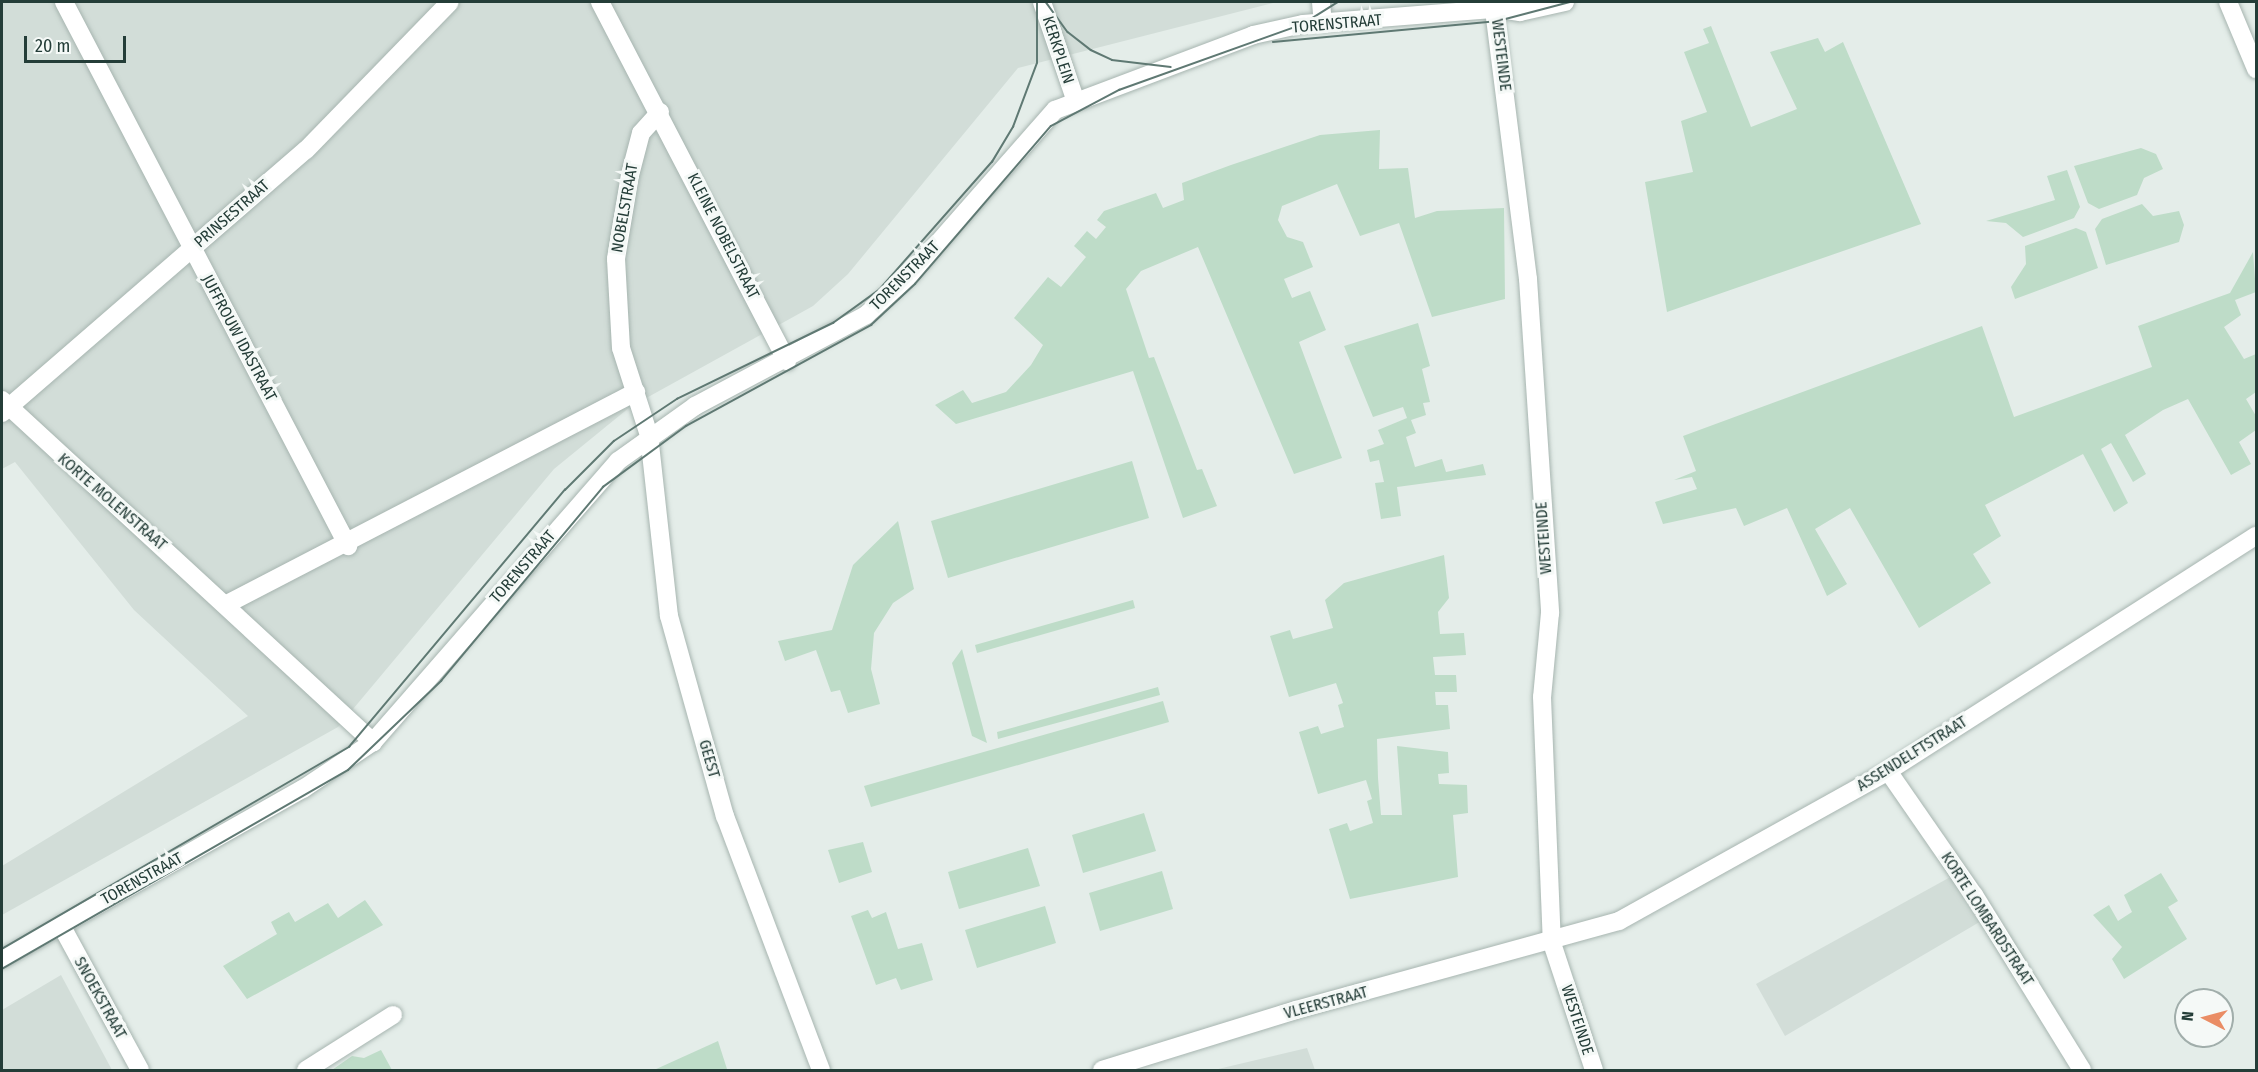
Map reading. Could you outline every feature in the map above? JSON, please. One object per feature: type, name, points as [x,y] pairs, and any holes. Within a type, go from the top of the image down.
[{"type":"street","name":"JUFFROUW IDASTRAAT","points":[[64,2],[348,546]]},
{"type":"street","name":"PRINSESTRAAT","points":[[3,407],[306,150],[450,2]]},
{"type":"street","points":[[600,2],[660,112]]},
{"type":"street","name":"KERKPLEIN","points":[[1042,2],[1075,99]]},
{"type":"street","points":[[1321,2],[1323,23]]},
{"type":"street","points":[[1494,5],[1516,2]]},
{"type":"street","points":[[1494,5],[1520,12],[1565,2]]},
{"type":"street","points":[[2228,2],[2255,61]]},
{"type":"street","name":"TORENSTRAAT","points":[[2,959],[303,789],[373,742],[591,488],[649,435],[787,361],[857,320],[895,290],[1028,136],[1075,99],[1253,35],[1323,23],[1494,5]]},
{"type":"street","name":"WESTEINDE","points":[[1494,5],[1528,279],[1550,613],[1542,697],[1552,943],[1594,1071]]},
{"type":"street","name":"KLEINE NOBELSTRAAT","points":[[660,112],[787,361]]},
{"type":"street","name":"NOBELSTRAAT","points":[[649,435],[621,348],[616,259],[641,134],[660,112]]},
{"type":"street","points":[[373,742],[222,600],[348,546],[636,392]]},
{"type":"street","name":"KORTE MOLENSTRAAT","points":[[3,407],[222,600]]},
{"type":"street","name":"GEEST","points":[[649,435],[662,583],[725,816],[821,1071]]},
{"type":"street","name":"ASSENDELFTSTRAAT","points":[[1552,943],[1619,921],[1888,771],[2256,536]]},
{"type":"street","name":"KORTE LOMBARDSTRAAT","points":[[1888,771],[1974,895],[2082,1071]]},
{"type":"street","name":"SNOEKSTRAAT","points":[[61,925],[140,1071]]},
{"type":"street","name":"VLEERSTRAAT","points":[[1102,1071],[1143,1065],[1296,1010],[1552,943]]},
{"type":"street","points":[[306,1071],[393,1015]]},
{"type":"shaded area","points":[[2,2],[1277,2],[1018,68],[848,274],[813,306],[630,407],[554,469],[338,727],[2,915],[2,866],[248,716],[134,610],[15,462],[2,469]]},
{"type":"shaded area","points":[[1954,875],[1983,920],[1785,1036],[1756,984]]},
{"type":"shaded area","points":[[61,975],[112,1070],[2,1070],[2,1010]]},
{"type":"shaded area","points":[[1307,1048],[1315,1070],[1214,1070]]},
{"type":"green space","points":[[1711,26],[1751,127],[1797,109],[1770,52],[1818,38],[1825,52],[1843,42],[1921,224],[1667,312],[1645,182],[1693,172],[1681,121],[1707,112],[1684,52],[1709,43],[1703,29]]},
{"type":"green space","points":[[1380,130],[1379,169],[1408,168],[1415,218],[1437,211],[1504,208],[1505,299],[1432,317],[1399,223],[1360,236],[1337,184],[1282,206],[1278,220],[1287,237],[1303,242],[1313,267],[1284,279],[1292,298],[1310,291],[1326,330],[1299,342],[1342,458],[1294,474],[1198,247],[1141,271],[1126,289],[1149,358],[1154,357],[1197,470],[1202,469],[1217,506],[1183,518],[1133,371],[956,424],[935,405],[963,390],[972,403],[1006,392],[1031,365],[1043,345],[1014,318],[1048,277],[1061,287],[1086,257],[1074,246],[1087,231],[1096,239],[1106,227],[1097,220],[1104,211],[1156,193],[1163,208],[1184,200],[1182,183],[1231,165],[1320,135]]},
{"type":"green space","points":[[2141,148],[2156,154],[2163,169],[2144,178],[2137,195],[2099,209],[2088,203],[2074,166]]},
{"type":"green space","points":[[2067,170],[2080,207],[2074,218],[2023,237],[2006,223],[1986,221],[2055,200],[2047,176]]},
{"type":"green space","points":[[2142,204],[2153,216],[2179,211],[2184,225],[2179,242],[2106,265],[2095,229],[2102,219]]},
{"type":"green space","points":[[2076,228],[2086,232],[2098,268],[2015,299],[2011,287],[2026,264],[2025,246]]},
{"type":"green space","points":[[2253,252],[2256,292],[2235,300],[2241,315],[2224,327],[2244,359],[2256,354],[2256,392],[2246,399],[2256,416],[2256,430],[2239,442],[2251,464],[2231,475],[2188,399],[2163,410],[2125,435],[2146,474],[2133,482],[2111,443],[2101,449],[2128,503],[2114,512],[2083,454],[1985,505],[2001,536],[1973,554],[1991,583],[1919,628],[1850,508],[1815,529],[1847,584],[1827,596],[1787,508],[1744,526],[1736,508],[1663,524],[1655,502],[1697,489],[1692,477],[1674,480],[1696,471],[1683,436],[1982,326],[2014,417],[2152,367],[2138,326],[2230,293]]},
{"type":"green space","points":[[1418,323],[1430,366],[1422,369],[1430,402],[1423,403],[1426,415],[1411,420],[1416,433],[1406,437],[1415,467],[1442,459],[1446,472],[1483,464],[1486,475],[1397,487],[1401,516],[1381,519],[1375,483],[1384,482],[1379,460],[1370,462],[1367,450],[1384,444],[1378,430],[1407,418],[1403,407],[1373,417],[1344,346]]},
{"type":"green space","points":[[1132,461],[1149,518],[948,578],[931,521]]},
{"type":"green space","points":[[898,521],[914,589],[893,603],[874,633],[871,669],[880,704],[848,713],[840,690],[831,692],[816,650],[785,661],[778,641],[832,630],[853,565]]},
{"type":"green space","points":[[1444,555],[1449,598],[1438,612],[1440,634],[1464,633],[1466,655],[1433,657],[1435,675],[1456,675],[1457,692],[1435,692],[1436,705],[1448,705],[1450,729],[1377,739],[1378,778],[1381,815],[1402,815],[1397,746],[1448,752],[1449,773],[1438,774],[1439,784],[1467,785],[1468,813],[1453,815],[1458,877],[1350,899],[1329,829],[1347,823],[1350,831],[1373,823],[1367,801],[1372,799],[1366,780],[1318,794],[1299,732],[1318,726],[1321,734],[1344,727],[1338,705],[1343,703],[1336,683],[1289,697],[1270,636],[1290,630],[1293,639],[1333,628],[1325,600],[1344,583]]},
{"type":"green space","points":[[1133,600],[1135,608],[977,653],[975,645]]},
{"type":"green space","points":[[962,649],[987,743],[972,736],[952,663]]},
{"type":"green space","points":[[1158,687],[1160,695],[998,739],[997,732]]},
{"type":"green space","points":[[1163,701],[1169,722],[871,807],[864,786]]},
{"type":"green space","points":[[1144,813],[1156,851],[1083,873],[1072,835]]},
{"type":"green space","points":[[863,842],[872,872],[839,883],[828,850]]},
{"type":"green space","points":[[1028,848],[1040,886],[959,909],[948,872]]},
{"type":"green space","points":[[1162,871],[1173,909],[1100,931],[1089,893]]},
{"type":"green space","points":[[2161,873],[2178,901],[2168,907],[2187,939],[2124,979],[2112,959],[2122,947],[2093,915],[2109,905],[2118,921],[2132,912],[2124,895]]},
{"type":"green space","points":[[365,900],[383,925],[247,999],[223,966],[277,934],[271,922],[289,912],[295,922],[328,903],[338,918]]},
{"type":"green space","points":[[1045,906],[1056,943],[977,968],[965,930]]},
{"type":"green space","points":[[868,910],[872,918],[886,912],[898,949],[922,943],[933,980],[901,990],[896,978],[876,985],[851,916]]},
{"type":"green space","points":[[718,1041],[727,1069],[654,1070]]},
{"type":"green space","points":[[381,1050],[392,1070],[332,1070],[352,1056],[364,1058]]},
{"type":"tram line","points":[[2,949],[349,747],[565,490],[614,441],[677,399],[833,323],[879,290],[992,162],[1013,127],[1037,63],[1037,2]]},
{"type":"tram line","points":[[1046,2],[1068,32],[1091,50],[1112,60],[1171,67]]},
{"type":"tram line","points":[[2,969],[348,770],[441,681],[603,487],[686,426],[871,325],[915,284],[1051,126],[1119,90],[1303,24],[1338,2]]},
{"type":"tram line","points":[[1273,42],[1498,21],[1570,2]]}]
